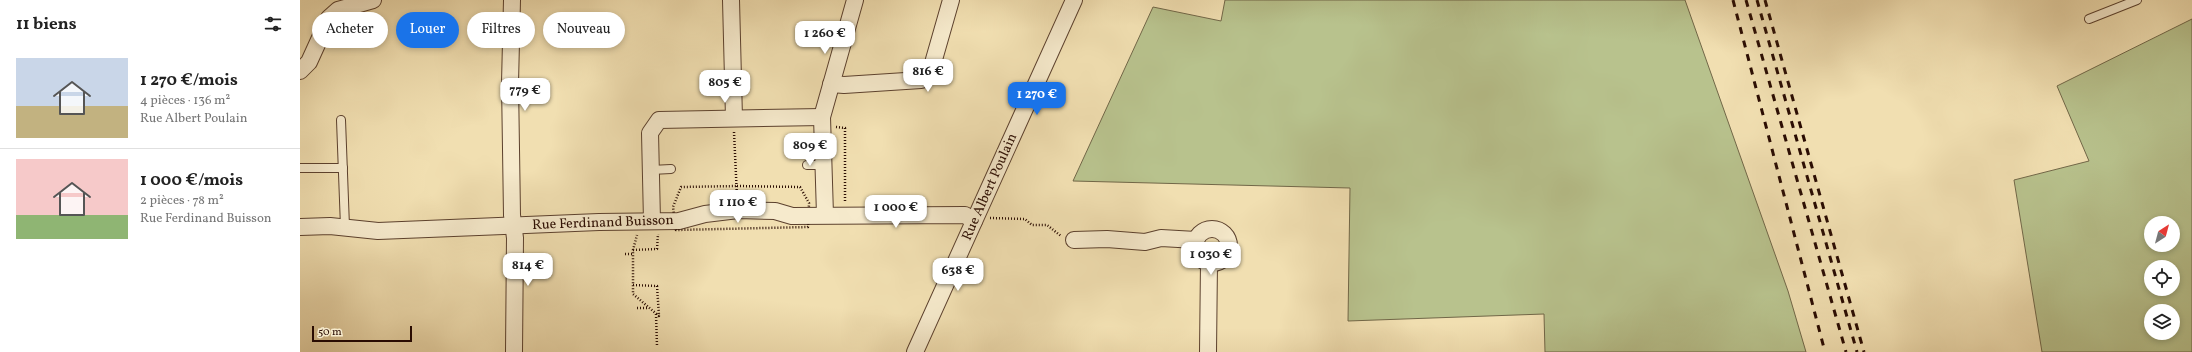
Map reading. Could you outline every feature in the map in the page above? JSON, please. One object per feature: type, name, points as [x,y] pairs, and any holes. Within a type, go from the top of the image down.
[{"type":"street","points":[[300,71],[309,62],[329,18],[338,10],[373,0]]},
{"type":"street","points":[[512,0],[510,83],[514,352]]},
{"type":"street","points":[[731,0],[734,118]]},
{"type":"street","points":[[825,216],[822,117],[855,0]]},
{"type":"street","points":[[831,84],[844,85],[921,80],[929,77],[951,0]]},
{"type":"street","name":"Rue Albert Poulain","points":[[915,352],[1074,0]]},
{"type":"street","points":[[647,225],[651,170],[650,133],[659,120],[822,117]]},
{"type":"street","name":"Rue Ferdinand Buisson","points":[[300,227],[330,226],[378,231],[513,225],[647,225],[679,221],[705,214],[738,210],[775,211],[792,216],[965,215],[975,219]]},
{"type":"street","points":[[1213,228],[1227,237],[1229,247],[1227,253],[1220,261],[1209,262],[1199,256],[1196,252],[1196,240],[1202,232],[1213,228]]},
{"type":"street","points":[[1074,240],[1107,239],[1145,242],[1161,238],[1196,240]]},
{"type":"street","points":[[1208,352],[1209,262]]},
{"type":"lane","points":[[2089,19],[2136,0]]},
{"type":"lane","points":[[341,120],[345,228]]},
{"type":"lane","points":[[807,165],[824,165]]},
{"type":"lane","points":[[300,168],[343,168]]},
{"type":"lane","points":[[651,170],[671,169]]},
{"type":"path","points":[[734,118],[738,210]]},
{"type":"path","points":[[975,219],[1025,219],[1032,225],[1047,225],[1067,241],[1074,240]]},
{"type":"path","points":[[633,250],[657,249],[658,232],[647,225],[638,231],[633,250],[633,294],[656,314],[657,346]]},
{"type":"path","points":[[626,254],[633,254]]},
{"type":"path","points":[[633,285],[657,286],[659,316],[656,314]]},
{"type":"path","points":[[637,308],[650,308]]},
{"type":"green space","points":[[1225,0],[1685,0],[1788,291],[1806,352],[1545,352],[1544,314],[1348,321],[1350,188],[1073,181],[1153,7],[1221,21]]},
{"type":"green space","points":[[2192,19],[2192,352],[2042,352],[2014,180],[2089,161],[2057,86]]},
{"type":"railway","points":[[1733,0],[1825,352]]},
{"type":"railway","points":[[1746,0],[1846,352]]},
{"type":"railway","points":[[1757,0],[1857,352]]},
{"type":"railway","points":[[1765,0],[1864,352]]}]
